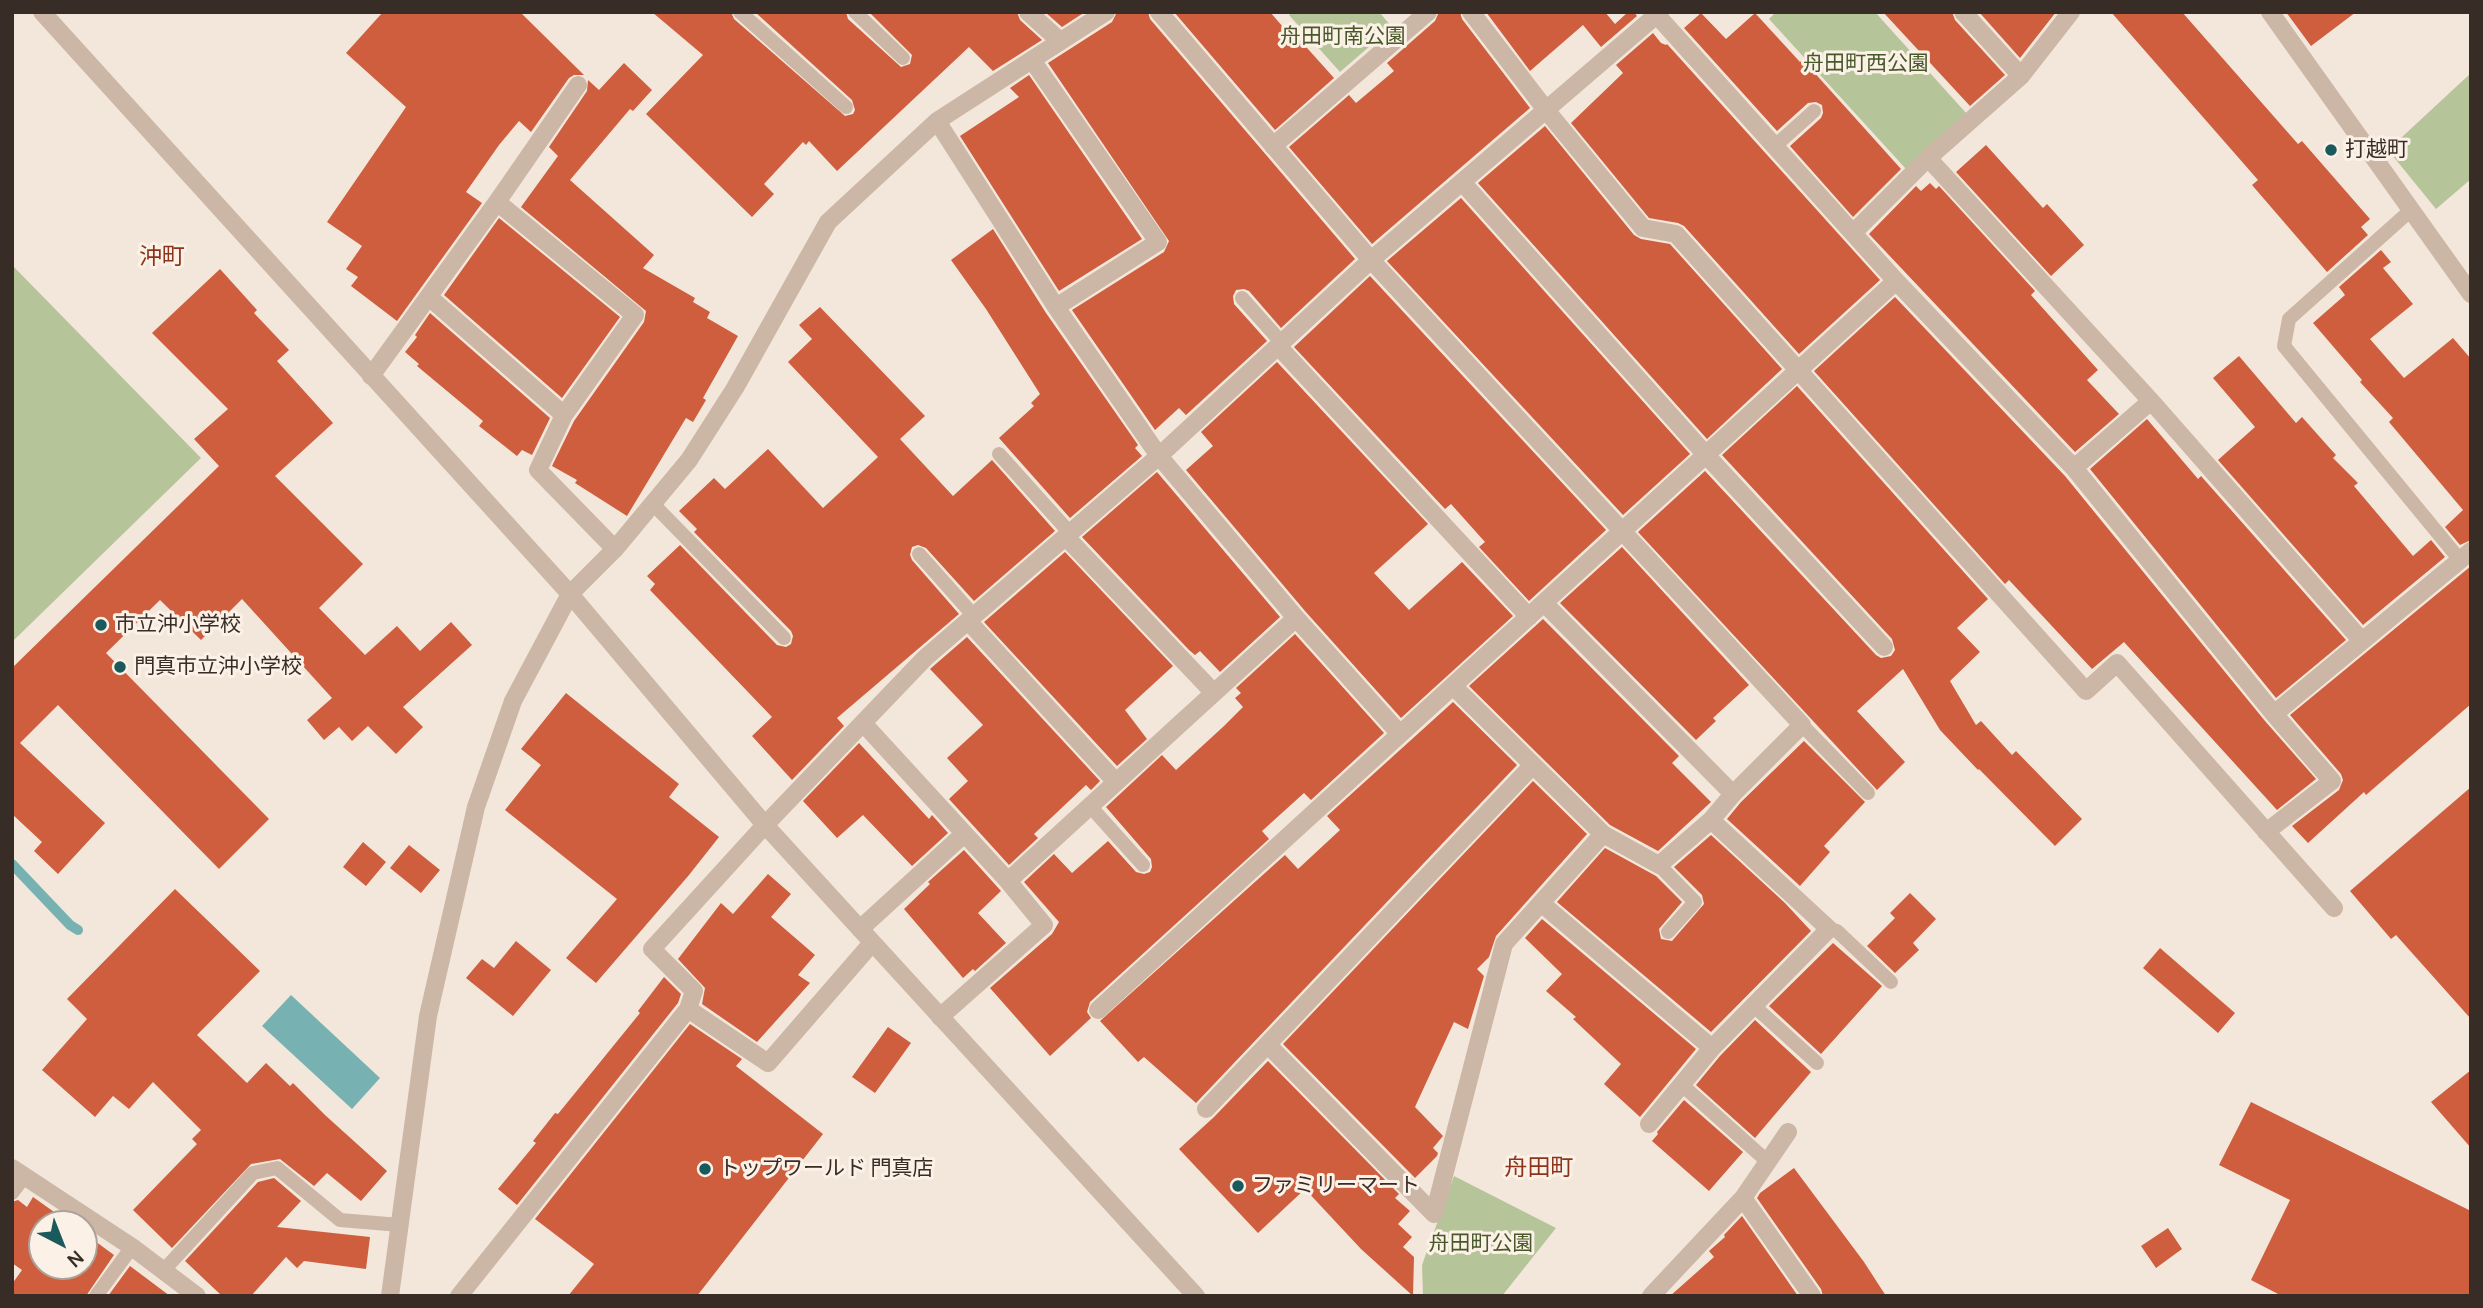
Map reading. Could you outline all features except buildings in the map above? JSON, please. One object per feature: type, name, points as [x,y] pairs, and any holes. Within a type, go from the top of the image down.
[{"type":"street","points":[[43,12],[570,594],[765,825],[1196,1296]]},
{"type":"street","points":[[1028,12],[1060,41]]},
{"type":"street","points":[[390,1296],[428,1016],[476,807],[513,701],[570,594],[615,549],[689,460],[735,388],[828,222],[937,121],[1106,12]]},
{"type":"street","points":[[1159,12],[1371,260],[1802,725],[1711,820],[1659,865],[1603,834],[1453,686]]},
{"type":"street","points":[[1273,146],[1429,12]]},
{"type":"street","points":[[1471,12],[1546,110],[1643,228],[1676,234],[2086,691],[2117,663],[2334,908]]},
{"type":"street","points":[[1963,12],[2021,76]]},
{"type":"street","points":[[1853,233],[1928,158],[2021,76],[2071,12]]},
{"type":"street","points":[[2270,12],[2471,294]]},
{"type":"street","points":[[459,1296],[688,1009],[694,991],[652,949],[765,825],[925,658],[1159,456],[1371,260],[1657,13],[1896,281],[2074,468],[2274,714],[2332,781],[2266,832]]},
{"type":"street","points":[[1032,60],[1158,242],[1056,307]]},
{"type":"street","points":[[371,376],[578,85]]},
{"type":"street","points":[[937,121],[1056,307],[1159,456],[1296,618],[1400,734]]},
{"type":"street","points":[[1928,158],[2151,401],[2362,641]]},
{"type":"street","points":[[1462,182],[1706,455],[1884,647]]},
{"type":"street","points":[[497,202],[635,315],[564,415],[538,470],[615,549]]},
{"type":"street","points":[[1098,1010],[1896,281]]},
{"type":"street","points":[[429,297],[564,415]]},
{"type":"street","points":[[1280,345],[1529,617]]},
{"type":"street","points":[[2074,468],[2151,401]]},
{"type":"street","points":[[1068,535],[1214,692]]},
{"type":"street","points":[[2274,714],[2465,556]]},
{"type":"street","points":[[1544,603],[1733,794]]},
{"type":"street","points":[[971,618],[1116,782]]},
{"type":"street","points":[[1008,881],[1296,618]]},
{"type":"street","points":[[863,723],[1008,881],[1044,925],[940,1017]]},
{"type":"street","points":[[1206,1109],[1533,765]]},
{"type":"street","points":[[1649,1124],[1712,1048],[1829,929],[1711,820]]},
{"type":"street","points":[[860,929],[964,834]]},
{"type":"street","points":[[1268,1045],[1434,1214],[1504,944],[1603,834]]},
{"type":"street","points":[[1541,903],[1712,1048]]},
{"type":"street","points":[[688,1009],[768,1063],[872,943]]},
{"type":"street","points":[[1651,1296],[1743,1198],[1788,1132]]},
{"type":"street","points":[[18,1172],[132,1247],[197,1296]]},
{"type":"street","points":[[1743,1198],[1812,1296]]},
{"type":"lane","points":[[740,12],[846,107]]},
{"type":"lane","points":[[855,12],[903,58]]},
{"type":"lane","points":[[1775,146],[1814,111]]},
{"type":"lane","points":[[2411,211],[2289,319],[2284,346],[2465,556]]},
{"type":"lane","points":[[1242,298],[1280,345]]},
{"type":"lane","points":[[999,454],[1068,535]]},
{"type":"lane","points":[[653,504],[784,638]]},
{"type":"lane","points":[[919,554],[971,618]]},
{"type":"lane","points":[[1802,725],[1868,793]]},
{"type":"lane","points":[[1090,806],[1143,865]]},
{"type":"lane","points":[[1659,865],[1695,902],[1668,932]]},
{"type":"lane","points":[[1829,929],[1838,930],[1891,982]]},
{"type":"lane","points":[[1754,1006],[1816,1063]]},
{"type":"lane","points":[[1682,1085],[1768,1162]]},
{"type":"lane","points":[[164,1270],[253,1173],[277,1168],[340,1220],[400,1225]]},
{"type":"lane","points":[[12,1193],[18,1172]]},
{"type":"lane","points":[[96,1296],[132,1247]]},
{"type":"green space","name":"舟田町南公園","points":[[1292,12],[1379,12],[1392,27],[1340,72],[1289,15]]},
{"type":"green space","name":"舟田町西公園","points":[[1776,12],[1875,12],[1967,114],[1906,169],[1769,19]]},
{"type":"green space","points":[[2471,73],[2471,179],[2436,209],[2388,150]]},
{"type":"green space","points":[[12,265],[201,458],[12,642]]},
{"type":"green space","name":"舟田町公園","points":[[1454,1176],[1556,1228],[1502,1296],[1423,1296],[1422,1265]]},
{"type":"water","points":[[291,995],[380,1078],[352,1109],[262,1026]]},
{"type":"waterway","points":[[12,864],[70,925],[78,930]]},
{"type":"place","name":"打越町","points":[[2331,150]]},
{"type":"place","name":"市立沖小学校","points":[[101,625]]},
{"type":"place","name":"門真市立沖小学校","points":[[120,667]]},
{"type":"place","name":"トップワールド 門真店","points":[[705,1169]]},
{"type":"place","name":"ファミリーマート","points":[[1238,1186]]},
{"type":"district","name":"沖町","points":[[162,258]]},
{"type":"district","name":"舟田町","points":[[1539,1169]]}]
